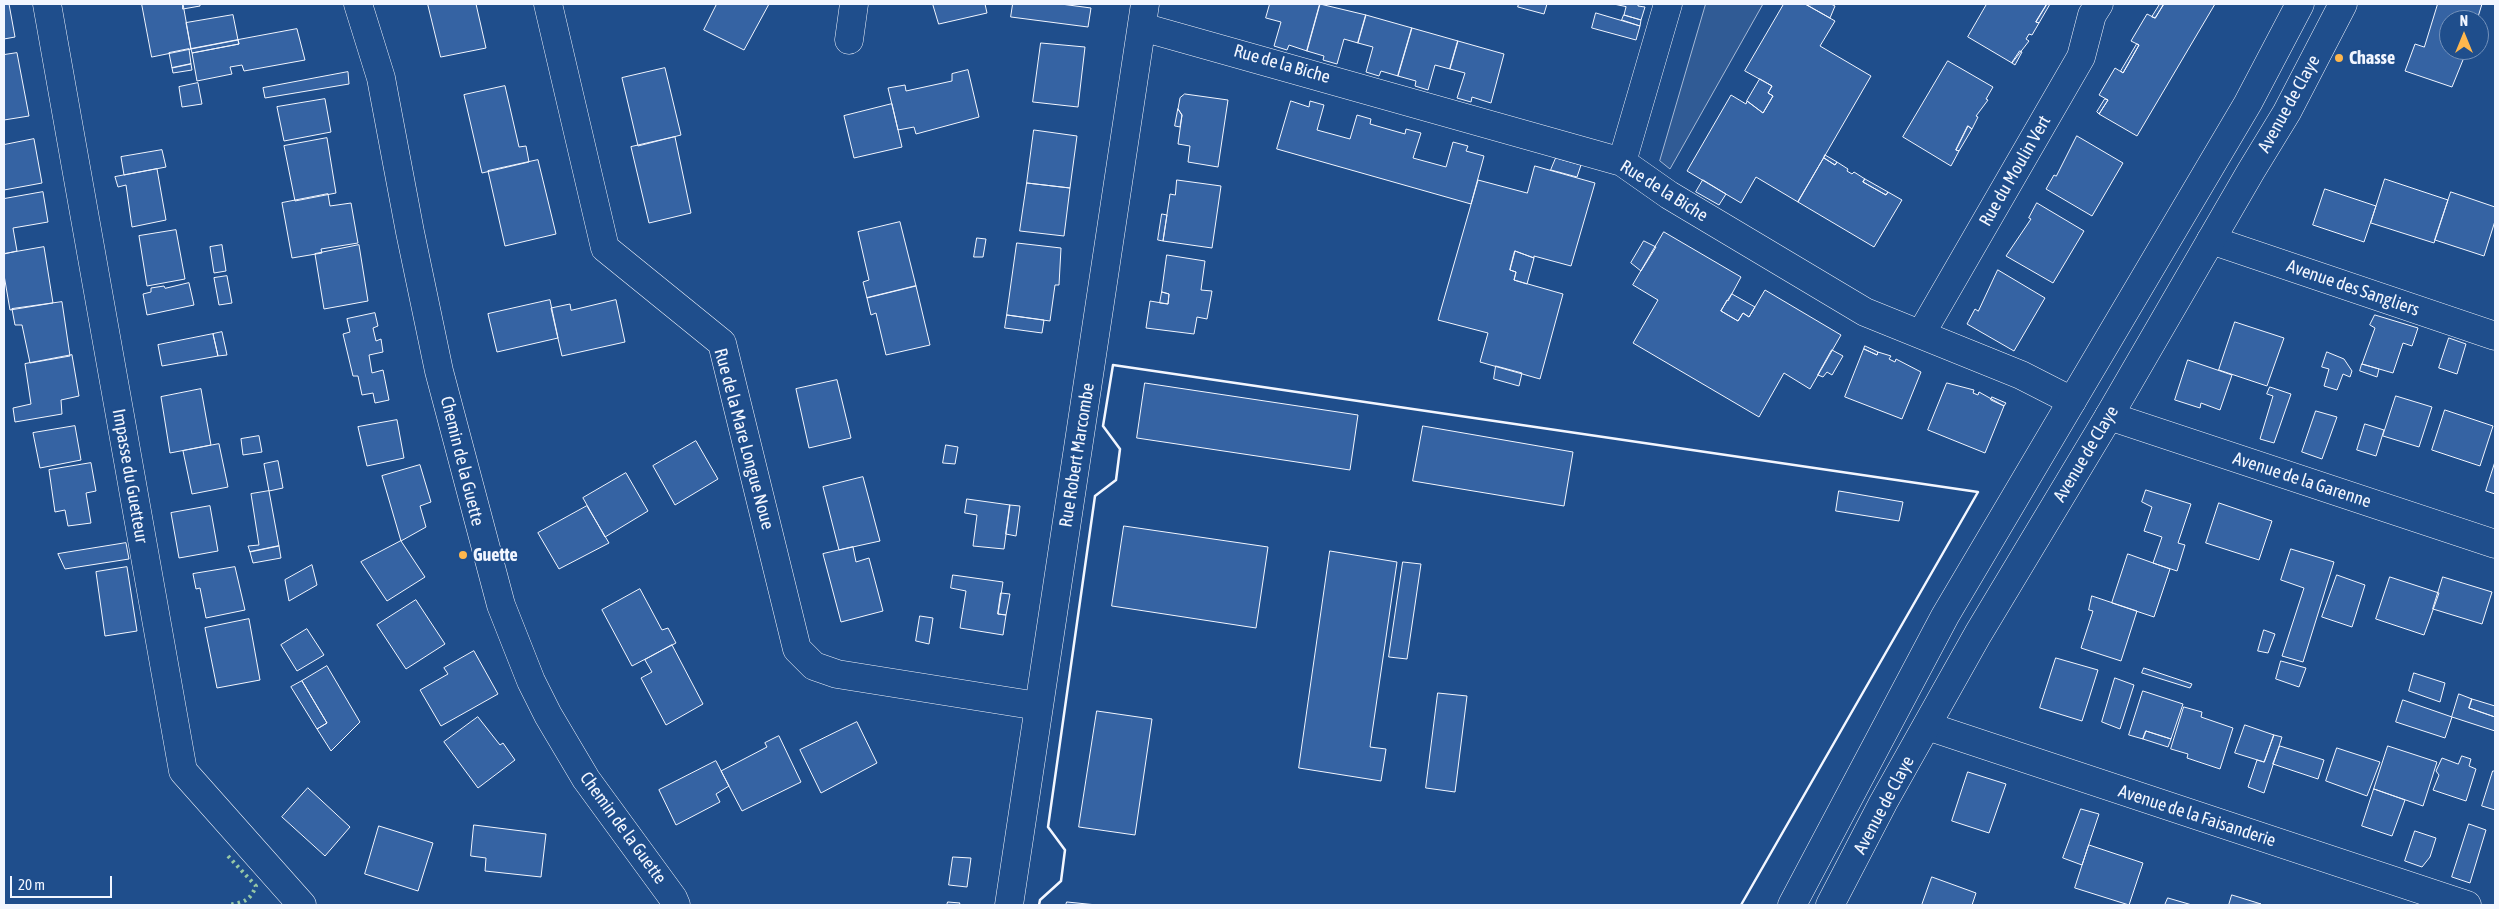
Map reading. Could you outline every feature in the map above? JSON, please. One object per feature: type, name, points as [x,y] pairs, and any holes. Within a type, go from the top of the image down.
[{"type":"street","name":"Impasse du Guetteur","points":[[46,4],[183,771],[302,905]]},
{"type":"street","name":"Chemin de la Guette","points":[[358,4],[381,78],[439,371],[501,605],[530,680],[548,715],[586,779],[673,898],[676,905]]},
{"type":"street","name":"Rue de la Mare Longue Noue","points":[[548,4],[605,248],[722,343],[797,649],[814,666],[837,674],[1038,706]]},
{"type":"street","points":[[849,40],[854,4]]},
{"type":"street","points":[[1622,162],[1668,4]]},
{"type":"street","name":"Rue du Moulin Vert","points":[[1921,334],[2081,57],[2092,15],[2099,4]]},
{"type":"street","name":"Avenue de Claye","points":[[1792,905],[1945,616],[2248,103],[2300,4]]},
{"type":"street","name":"Avenue de Claye","points":[[1830,905],[1883,803],[1978,634],[2110,416],[2287,112],[2343,4]]},
{"type":"street","name":"Rue Robert Marcombe","points":[[1009,905],[1144,15]]},
{"type":"street","name":"Rue de la Biche","points":[[1144,15],[1200,41],[1622,162],[1669,195],[1866,312],[2021,375],[2072,401]]},
{"type":"street","name":"Avenue des Sangliers","points":[[2211,240],[2495,336]]},
{"type":"street","name":"Avenue de la Garenne","points":[[2110,416],[2495,544]]},
{"type":"street","name":"Avenue de la Faisanderie","points":[[1927,726],[2467,905]]},
{"type":"shaded area","points":[[1706,4],[1763,4],[1670,169],[1660,161]]},
{"type":"building","points":[[4,4],[9,4],[15,37],[4,39]]},
{"type":"building","points":[[142,4],[183,4],[191,49],[152,57]]},
{"type":"building","points":[[183,4],[200,4],[200,6],[183,9]]},
{"type":"building","points":[[428,4],[476,4],[486,48],[441,57]]},
{"type":"building","points":[[717,4],[769,4],[744,50],[704,30]]},
{"type":"building","points":[[933,4],[985,4],[987,13],[939,24]]},
{"type":"building","points":[[1013,4],[1061,4],[1091,8],[1088,27],[1011,17]]},
{"type":"building","points":[[1270,4],[1320,4],[1307,51],[1289,45],[1287,50],[1274,46],[1281,22],[1266,18]]},
{"type":"building","points":[[1320,4],[1366,15],[1358,43],[1344,39],[1337,64],[1323,60],[1324,56],[1307,51]]},
{"type":"building","points":[[1519,4],[1547,4],[1544,14],[1518,7]]},
{"type":"building","points":[[1614,4],[1638,4],[1638,6],[1645,7],[1641,20],[1624,15],[1626,7]]},
{"type":"building","points":[[1784,4],[1805,4],[1835,21],[1820,46],[1871,76],[1798,202],[1756,177],[1741,203],[1687,171],[1731,95],[1746,104],[1747,101],[1763,113],[1773,96],[1768,93],[1772,86],[1745,71]]},
{"type":"building","points":[[1831,4],[1835,6],[1830,18],[1807,5]]},
{"type":"building","points":[[1987,4],[2047,4],[2036,22],[2039,23],[2032,35],[2029,34],[2026,39],[2029,41],[2012,63],[1968,37]]},
{"type":"building","points":[[2047,4],[2050,4],[2039,23],[2036,22]]},
{"type":"building","points":[[2160,4],[2164,4],[2155,18],[2152,17]]},
{"type":"building","points":[[2164,4],[2215,4],[2137,136],[2099,114],[2108,100],[2099,95],[2115,68],[2123,73],[2139,45],[2131,41],[2147,14],[2155,18]]},
{"type":"building","points":[[2438,4],[2482,4],[2480,10],[2439,10],[2439,60],[2463,60],[2452,87],[2405,71],[2415,44],[2424,47]]},
{"type":"building","points":[[1596,13],[1640,26],[1636,40],[1592,28]]},
{"type":"building","points":[[233,15],[238,40],[191,49],[186,23]]},
{"type":"building","points":[[1366,15],[1412,28],[1398,76],[1381,71],[1379,76],[1366,72],[1373,47],[1358,43]]},
{"type":"building","points":[[1624,15],[1641,20],[1640,26],[1622,20]]},
{"type":"building","points":[[1412,28],[1458,41],[1450,69],[1435,65],[1428,90],[1415,86],[1416,81],[1398,76]]},
{"type":"building","points":[[297,29],[305,60],[244,71],[242,65],[230,67],[232,74],[197,81],[192,53],[239,44],[238,40]]},
{"type":"building","points":[[238,40],[239,44],[192,53],[191,49]]},
{"type":"building","points":[[1458,41],[1504,54],[1491,103],[1472,97],[1471,102],[1457,98],[1465,73],[1450,69]]},
{"type":"building","points":[[1041,43],[1085,47],[1078,107],[1033,102]]},
{"type":"building","points":[[2137,44],[2139,45],[2123,73],[2121,71]]},
{"type":"building","points":[[189,49],[191,64],[172,68],[169,53]]},
{"type":"building","points":[[2020,51],[2022,52],[2015,65],[2012,63]]},
{"type":"building","points":[[17,53],[29,116],[4,120],[4,55]]},
{"type":"building","points":[[1948,61],[1993,87],[1986,99],[1988,100],[1976,116],[1978,117],[1972,129],[1968,126],[1956,150],[1959,151],[1951,166],[1903,137]]},
{"type":"building","points":[[191,64],[192,70],[173,73],[172,68]]},
{"type":"building","points":[[665,68],[681,135],[638,146],[622,78]]},
{"type":"building","points":[[968,70],[979,117],[916,134],[914,127],[898,130],[888,88],[905,85],[906,91],[952,81],[952,74]]},
{"type":"building","points":[[348,72],[349,84],[265,98],[263,88]]},
{"type":"building","points":[[1760,79],[1772,86],[1768,93],[1773,96],[1763,113],[1747,101]]},
{"type":"building","points":[[198,83],[202,104],[182,107],[179,87]]},
{"type":"building","points":[[505,86],[519,147],[526,146],[529,162],[482,173],[464,95]]},
{"type":"building","points":[[1185,94],[1228,100],[1218,167],[1188,162],[1190,146],[1178,144],[1182,115],[1178,109],[1180,98]]},
{"type":"building","points":[[325,99],[331,132],[284,141],[277,107]]},
{"type":"building","points":[[2105,99],[2108,100],[2099,114],[2097,112]]},
{"type":"building","points":[[1291,101],[1309,107],[1310,101],[1324,105],[1317,130],[1350,139],[1357,115],[1371,119],[1370,124],[1405,134],[1406,129],[1421,133],[1413,158],[1446,167],[1453,142],[1468,146],[1466,151],[1484,156],[1471,204],[1277,149]]},
{"type":"building","points":[[892,104],[902,147],[854,158],[844,116]]},
{"type":"building","points":[[1178,109],[1182,115],[1180,127],[1175,126]]},
{"type":"building","points":[[1968,126],[1972,129],[1959,151],[1956,150]]},
{"type":"building","points":[[1034,130],[1077,136],[1070,188],[1027,183]]},
{"type":"building","points":[[2077,136],[2123,163],[2092,216],[2046,189],[2054,175],[2056,176]]},
{"type":"building","points":[[675,137],[691,213],[649,223],[631,147]]},
{"type":"building","points":[[327,138],[336,193],[295,201],[284,146]]},
{"type":"building","points":[[34,139],[42,183],[4,190],[4,145]]},
{"type":"building","points":[[162,150],[166,167],[124,175],[121,157]]},
{"type":"building","points":[[1825,155],[1837,162],[1835,165],[1824,158]]},
{"type":"building","points":[[1556,158],[1581,165],[1577,177],[1551,170]]},
{"type":"building","points":[[1824,158],[1835,165],[1837,162],[1852,174],[1854,172],[1865,179],[1863,182],[1886,195],[1888,192],[1902,200],[1874,247],[1798,202]]},
{"type":"building","points":[[538,160],[556,234],[505,246],[488,171]]},
{"type":"building","points":[[1535,166],[1595,183],[1571,266],[1534,256],[1534,258],[1515,251],[1510,270],[1516,272],[1514,280],[1563,294],[1540,379],[1480,362],[1488,333],[1438,320],[1478,180],[1527,193]]},
{"type":"building","points":[[157,169],[166,220],[132,227],[126,185],[118,187],[115,177]]},
{"type":"building","points":[[1865,179],[1888,192],[1886,195],[1863,182]]},
{"type":"building","points":[[2385,179],[2448,200],[2434,243],[2371,223]]},
{"type":"building","points":[[1177,180],[1221,186],[1212,248],[1163,241],[1170,194],[1175,195]]},
{"type":"building","points":[[1703,180],[1726,194],[1719,205],[1696,192]]},
{"type":"building","points":[[1027,183],[1070,188],[1064,236],[1020,231]]},
{"type":"building","points":[[2325,189],[2376,206],[2364,242],[2313,225]]},
{"type":"building","points":[[43,192],[48,222],[13,228],[17,251],[4,254],[4,199]]},
{"type":"building","points":[[2451,192],[2495,207],[2495,221],[2484,256],[2435,240]]},
{"type":"building","points":[[328,194],[330,206],[351,203],[358,243],[321,249],[322,253],[292,258],[282,203]]},
{"type":"building","points":[[2037,203],[2084,231],[2053,283],[2006,256],[2031,219],[2029,218]]},
{"type":"building","points":[[1162,214],[1167,215],[1163,241],[1158,240]]},
{"type":"building","points":[[900,222],[916,286],[867,298],[863,282],[869,280],[858,232]]},
{"type":"building","points":[[176,230],[185,279],[147,286],[139,236]]},
{"type":"building","points":[[1664,232],[1741,277],[1721,311],[1738,321],[1743,313],[1749,317],[1765,290],[1841,335],[1810,389],[1784,373],[1759,417],[1633,343],[1658,300],[1633,285]]},
{"type":"building","points":[[977,238],[986,239],[983,257],[974,257]]},
{"type":"building","points":[[1644,241],[1656,247],[1641,271],[1631,263]]},
{"type":"building","points":[[1017,243],[1061,248],[1059,285],[1055,285],[1050,321],[1007,315]]},
{"type":"building","points":[[222,245],[226,271],[214,273],[210,247]]},
{"type":"building","points":[[359,245],[368,301],[324,309],[315,254]]},
{"type":"building","points":[[44,247],[53,303],[10,310],[4,275],[4,254]]},
{"type":"building","points":[[1515,251],[1534,258],[1527,284],[1514,280],[1516,272],[1510,270]]},
{"type":"building","points":[[1167,255],[1205,261],[1201,290],[1212,291],[1207,319],[1197,317],[1194,334],[1146,328],[1150,301],[1168,304],[1169,294],[1162,292]]},
{"type":"building","points":[[1998,270],[2045,298],[2014,351],[1967,324],[1975,309],[1978,311]]},
{"type":"building","points":[[227,276],[232,303],[219,305],[214,278]]},
{"type":"building","points":[[189,283],[194,305],[147,315],[143,294],[151,292],[151,288],[164,286],[165,288]]},
{"type":"building","points":[[916,286],[930,345],[886,355],[876,313],[871,315],[867,298]]},
{"type":"building","points":[[1162,292],[1169,294],[1168,304],[1160,303]]},
{"type":"building","points":[[1732,294],[1755,307],[1749,317],[1743,313],[1738,321],[1721,311]]},
{"type":"building","points":[[550,300],[558,338],[497,352],[488,314]]},
{"type":"building","points":[[616,300],[625,342],[562,356],[551,308],[570,304],[571,310]]},
{"type":"building","points":[[62,302],[70,356],[30,363],[22,325],[15,325],[12,309]]},
{"type":"building","points":[[375,313],[378,326],[373,328],[376,341],[381,339],[383,352],[369,355],[372,373],[383,370],[389,400],[375,403],[373,393],[362,395],[358,376],[353,376],[343,334],[350,332],[347,319]]},
{"type":"building","points":[[1007,315],[1044,320],[1042,333],[1005,328]]},
{"type":"building","points":[[2375,315],[2418,328],[2412,346],[2403,343],[2393,373],[2362,364],[2375,328],[2370,325]]},
{"type":"building","points":[[2235,322],[2284,338],[2267,386],[2219,370]]},
{"type":"building","points":[[222,332],[227,355],[218,356],[213,334]]},
{"type":"building","points":[[213,334],[218,356],[162,366],[158,345]]},
{"type":"building","points":[[2449,338],[2466,344],[2457,374],[2439,368]]},
{"type":"building","points":[[1865,346],[1878,352],[1877,355],[1864,349]]},
{"type":"building","points":[[1864,349],[1877,355],[1878,352],[1891,356],[1889,359],[1895,362],[1896,359],[1921,372],[1902,419],[1845,397]]},
{"type":"building","points":[[1832,350],[1843,356],[1832,375],[1827,372],[1823,377],[1818,375]]},
{"type":"building","points":[[2327,352],[2344,359],[2352,371],[2350,377],[2343,374],[2337,390],[2324,386],[2329,369],[2322,367]]},
{"type":"building","points":[[72,355],[79,396],[61,400],[62,414],[15,422],[13,408],[31,404],[25,364]]},
{"type":"building","points":[[2188,360],[2232,375],[2220,410],[2201,403],[2200,408],[2175,400]]},
{"type":"building","points":[[2362,364],[2379,369],[2377,377],[2360,371]]},
{"type":"building","points":[[1496,366],[1522,373],[1519,386],[1494,379]]},
{"type":"building","points":[[837,380],[851,438],[809,448],[796,389]]},
{"type":"building","points":[[1145,383],[1358,415],[1350,470],[1137,438]]},
{"type":"building","points":[[1947,383],[1974,390],[1973,393],[1978,395],[1979,392],[2004,406],[1985,453],[1928,430]]},
{"type":"building","points":[[2270,387],[2291,394],[2274,443],[2260,439],[2273,396],[2267,394]]},
{"type":"building","points":[[201,389],[211,445],[170,453],[161,397]]},
{"type":"building","points":[[2396,396],[2432,407],[2419,447],[2383,436]]},
{"type":"building","points":[[1992,397],[2006,403],[2004,406],[1991,400]]},
{"type":"building","points":[[2445,410],[2493,426],[2480,466],[2432,450]]},
{"type":"building","points":[[2316,411],[2337,417],[2322,459],[2302,452]]},
{"type":"building","points":[[397,420],[404,458],[367,466],[358,427]]},
{"type":"building","points":[[2365,424],[2384,430],[2376,456],[2357,450]]},
{"type":"building","points":[[75,426],[81,460],[40,468],[33,433]]},
{"type":"building","points":[[1423,426],[1573,452],[1564,506],[1413,481]]},
{"type":"building","points":[[259,436],[262,452],[243,455],[241,439]]},
{"type":"building","points":[[696,441],[718,479],[675,505],[653,466]]},
{"type":"building","points":[[219,444],[228,487],[192,494],[183,451]]},
{"type":"building","points":[[946,445],[958,447],[955,464],[943,463]]},
{"type":"building","points":[[278,461],[283,488],[269,491],[264,464]]},
{"type":"building","points":[[2495,462],[2495,494],[2486,491]]},
{"type":"building","points":[[91,463],[96,491],[86,493],[91,523],[68,526],[65,510],[55,512],[49,470]]},
{"type":"building","points":[[420,465],[431,502],[420,506],[426,527],[401,541],[382,476]]},
{"type":"building","points":[[626,473],[648,511],[605,537],[583,498]]},
{"type":"building","points":[[863,477],[880,541],[839,550],[823,487]]},
{"type":"building","points":[[2146,490],[2191,504],[2178,543],[2185,545],[2177,571],[2153,563],[2162,537],[2144,531],[2152,507],[2142,502]]},
{"type":"building","points":[[269,491],[279,546],[250,552],[248,546],[259,545],[251,494]]},
{"type":"building","points":[[1839,491],[1903,502],[1899,521],[1836,511]]},
{"type":"building","points":[[967,499],[1010,505],[1004,549],[973,546],[977,515],[965,513]]},
{"type":"building","points":[[2219,503],[2272,521],[2259,560],[2206,543]]},
{"type":"building","points":[[1010,505],[1020,506],[1016,536],[1006,534]]},
{"type":"building","points":[[210,506],[218,551],[179,558],[171,513]]},
{"type":"building","points":[[587,506],[609,543],[559,569],[538,533]]},
{"type":"building","points":[[1124,526],[1268,547],[1256,628],[1112,606]]},
{"type":"building","points":[[401,541],[425,577],[387,601],[361,562]]},
{"type":"building","points":[[126,543],[129,559],[65,569],[58,554]]},
{"type":"building","points":[[279,546],[281,558],[253,563],[250,552]]},
{"type":"building","points":[[853,547],[856,562],[869,558],[883,611],[841,622],[823,554]]},
{"type":"building","points":[[2291,549],[2334,562],[2303,662],[2282,656],[2304,588],[2281,580]]},
{"type":"building","points":[[1330,551],[1397,562],[1370,747],[1386,749],[1381,781],[1299,768]]},
{"type":"building","points":[[2128,554],[2170,569],[2154,617],[2112,603]]},
{"type":"building","points":[[1403,562],[1421,564],[1407,659],[1389,657]]},
{"type":"building","points":[[312,565],[317,585],[289,601],[285,580]]},
{"type":"building","points":[[127,567],[137,631],[105,636],[96,572]]},
{"type":"building","points":[[235,567],[245,610],[206,618],[200,588],[196,589],[193,574]]},
{"type":"building","points":[[953,575],[1003,582],[998,614],[1006,615],[1003,635],[960,628],[966,591],[951,588]]},
{"type":"building","points":[[2337,575],[2365,585],[2352,627],[2322,617]]},
{"type":"building","points":[[2390,577],[2439,593],[2424,635],[2376,619]]},
{"type":"building","points":[[2443,577],[2492,592],[2482,624],[2433,609]]},
{"type":"building","points":[[640,589],[662,630],[668,628],[676,643],[632,666],[602,610]]},
{"type":"building","points":[[1001,593],[1010,594],[1006,615],[998,614]]},
{"type":"building","points":[[2092,596],[2137,611],[2121,661],[2081,648],[2093,611],[2089,610]]},
{"type":"building","points":[[416,600],[445,644],[406,669],[377,625]]},
{"type":"building","points":[[920,616],[933,618],[929,644],[916,641]]},
{"type":"building","points":[[249,619],[260,680],[217,688],[205,628]]},
{"type":"building","points":[[307,629],[324,655],[297,671],[281,645]]},
{"type":"building","points":[[2264,630],[2275,634],[2268,653],[2258,651]]},
{"type":"building","points":[[672,645],[703,704],[666,725],[641,678],[652,672],[645,660]]},
{"type":"building","points":[[474,651],[498,694],[441,726],[420,690],[448,674],[444,668]]},
{"type":"building","points":[[2056,658],[2098,670],[2082,721],[2040,708]]},
{"type":"building","points":[[2281,661],[2306,668],[2299,687],[2276,679]]},
{"type":"building","points":[[327,666],[360,722],[331,751],[317,729],[327,723],[302,681]]},
{"type":"building","points":[[2144,668],[2192,684],[2190,688],[2142,673]]},
{"type":"building","points":[[2414,673],[2445,683],[2440,702],[2409,691]]},
{"type":"building","points":[[2115,678],[2134,685],[2120,729],[2102,722]]},
{"type":"building","points":[[302,681],[327,723],[317,729],[291,687]]},
{"type":"building","points":[[2143,691],[2183,704],[2171,739],[2146,731],[2143,739],[2129,735]]},
{"type":"building","points":[[1438,693],[1467,696],[1455,792],[1426,788]]},
{"type":"building","points":[[2459,694],[2472,699],[2469,708],[2495,717],[2495,731],[2452,717]]},
{"type":"building","points":[[2472,699],[2495,706],[2495,717],[2469,708]]},
{"type":"building","points":[[2403,700],[2452,717],[2445,738],[2396,722]]},
{"type":"building","points":[[2184,707],[2202,712],[2201,717],[2233,728],[2220,769],[2187,758],[2188,754],[2171,749]]},
{"type":"building","points":[[1097,711],[1152,719],[1135,835],[1079,827]]},
{"type":"building","points":[[478,717],[500,745],[503,743],[515,760],[478,788],[444,742]]},
{"type":"building","points":[[857,722],[877,763],[821,793],[800,750]]},
{"type":"building","points":[[2245,725],[2274,735],[2264,762],[2235,753]]},
{"type":"building","points":[[2146,731],[2171,739],[2168,747],[2143,739]]},
{"type":"building","points":[[2274,735],[2282,737],[2264,793],[2248,787],[2257,760],[2264,762]]},
{"type":"building","points":[[779,736],[801,782],[742,811],[721,771],[767,747],[765,743]]},
{"type":"building","points":[[2280,746],[2324,760],[2318,779],[2273,764]]},
{"type":"building","points":[[2388,746],[2437,762],[2423,806],[2374,789]]},
{"type":"building","points":[[2337,748],[2380,762],[2367,796],[2326,781]]},
{"type":"building","points":[[2462,756],[2471,759],[2469,766],[2476,769],[2466,801],[2433,790],[2439,775],[2436,771],[2442,758],[2458,764]]},
{"type":"building","points":[[716,761],[729,786],[716,794],[720,802],[676,825],[659,790]]},
{"type":"building","points":[[2493,771],[2495,771],[2495,810],[2482,806]]},
{"type":"building","points":[[1968,772],[2006,784],[1989,833],[1952,821]]},
{"type":"building","points":[[308,788],[350,827],[325,856],[282,817]]},
{"type":"building","points":[[2374,789],[2405,800],[2392,836],[2362,826]]},
{"type":"building","points":[[2081,809],[2099,814],[2082,865],[2063,858]]},
{"type":"building","points":[[2469,824],[2486,830],[2470,883],[2452,877]]},
{"type":"building","points":[[474,825],[546,834],[541,877],[485,871],[486,858],[471,856]]},
{"type":"building","points":[[379,826],[433,843],[418,891],[365,874]]},
{"type":"building","points":[[2415,831],[2436,838],[2430,857],[2422,867],[2405,861]]},
{"type":"building","points":[[2089,845],[2143,863],[2129,905],[2075,888]]},
{"type":"building","points":[[953,857],[971,858],[967,887],[949,885]]},
{"type":"building","points":[[1932,877],[1976,893],[1972,905],[1922,905]]},
{"type":"building","points":[[2232,895],[2261,904],[2229,905]]},
{"type":"building","points":[[2168,898],[2192,905],[2165,905]]},
{"type":"building","points":[[948,902],[960,903],[959,905],[947,905]]},
{"type":"building","points":[[1067,902],[1097,905],[1066,905]]},
{"type":"hedge","points":[[228,856],[256,886],[249,898],[229,905]]},
{"type":"wall","points":[[1039,905],[1040,900],[1061,881],[1065,850],[1048,827],[1095,496],[1116,480],[1120,449],[1103,426],[1113,365],[1978,492],[1741,905]]},
{"type":"place","name":"Chasse","points":[[2339,58]]},
{"type":"place","name":"Guette","points":[[463,555]]}]
